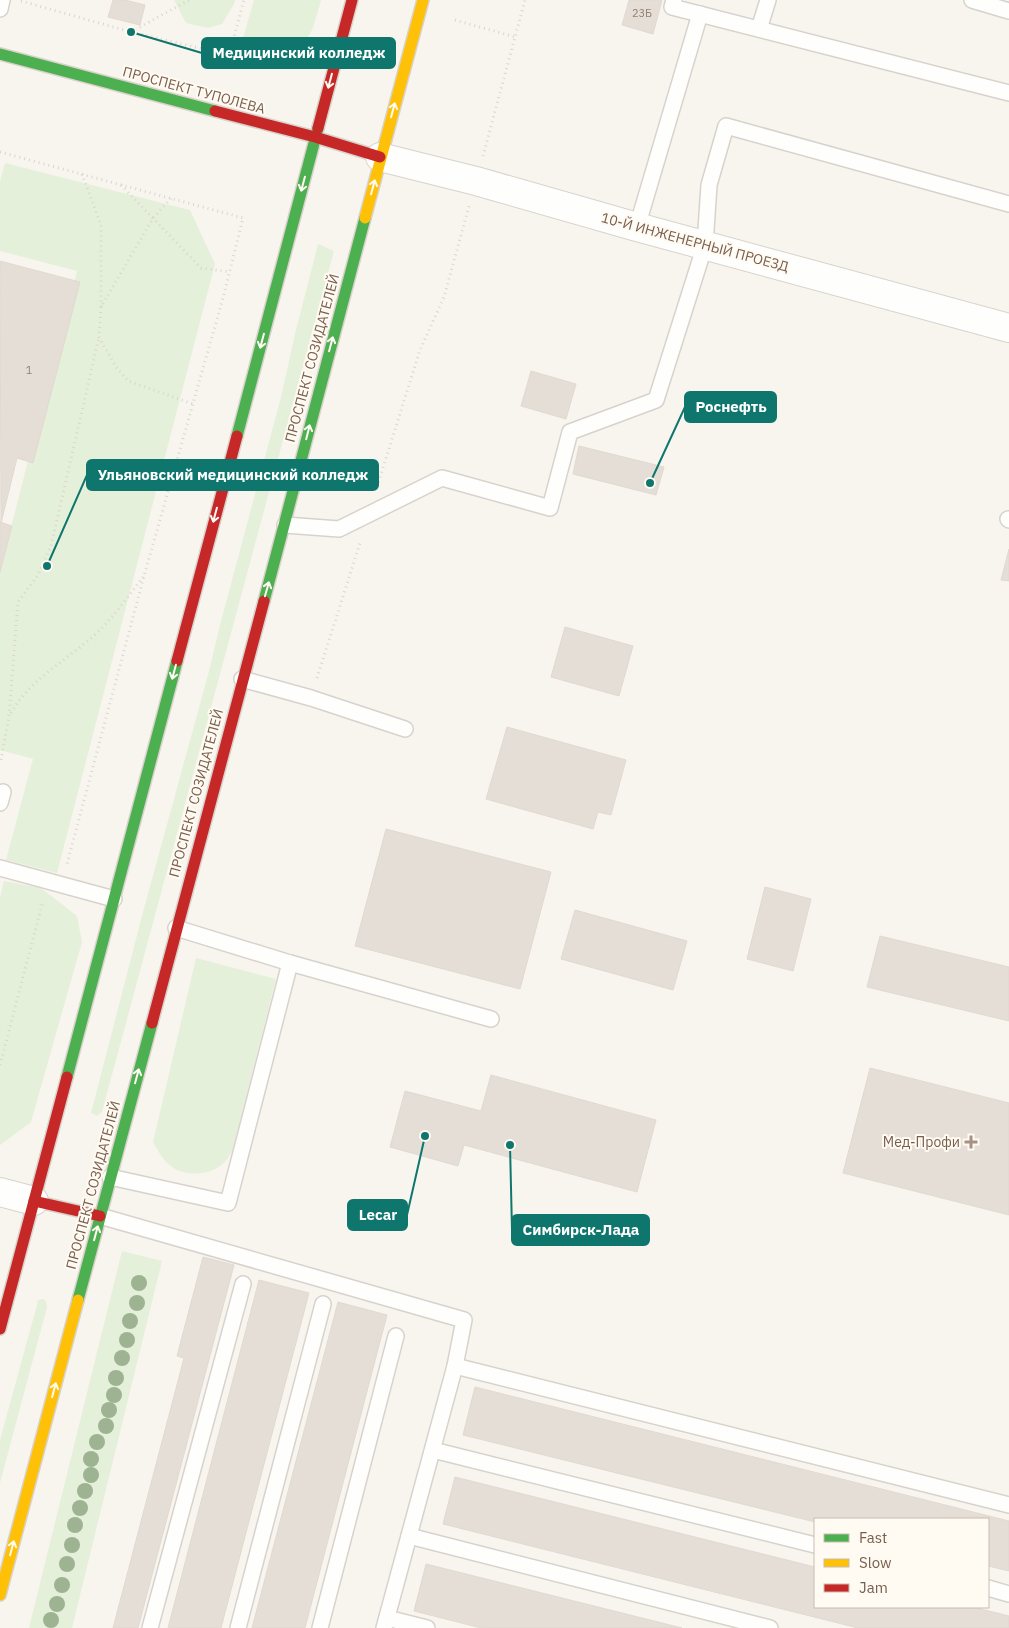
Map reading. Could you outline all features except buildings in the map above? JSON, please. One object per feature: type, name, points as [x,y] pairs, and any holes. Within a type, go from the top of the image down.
[{"type":"main road","points":[[0,1329],[352,0]]},
{"type":"main road","name":"ПРОСПЕКТ СОЗИДАТЕЛЕЙ","points":[[0,1595],[423,0]]},
{"type":"main road","name":"ПРОСПЕКТ ТУПОЛЕВА","points":[[0,54],[315,137],[380,157]]},
{"type":"main road","points":[[34,1201],[100,1216]]},
{"type":"street","name":"10-Й ИНЖЕНЕРНЫЙ ПРОЕЗД","points":[[380,157],[476,181],[637,227],[1009,328]]},
{"type":"street","points":[[0,1192],[34,1201]]},
{"type":"lane","points":[[0,9],[2,0]]},
{"type":"lane","points":[[674,0],[672,8],[1009,93]]},
{"type":"lane","points":[[759,30],[768,0]]},
{"type":"lane","points":[[972,0],[1009,11]]},
{"type":"lane","points":[[637,227],[700,14]]},
{"type":"lane","points":[[284,525],[338,530],[442,478],[550,508],[570,432],[656,400],[705,245],[709,185],[726,126],[1009,204]]},
{"type":"lane","points":[[242,679],[311,698],[405,728]]},
{"type":"lane","points":[[0,868],[114,899]]},
{"type":"lane","points":[[176,928],[290,963],[491,1019]]},
{"type":"lane","points":[[110,1177],[228,1203],[290,963]]},
{"type":"lane","points":[[100,1216],[464,1320],[455,1366],[386,1623],[427,1628]]},
{"type":"lane","points":[[150,1628],[243,1284]]},
{"type":"lane","points":[[238,1628],[323,1304]]},
{"type":"lane","points":[[320,1628],[396,1336]]},
{"type":"lane","points":[[455,1366],[1009,1505]]},
{"type":"lane","points":[[433,1450],[814,1545]]},
{"type":"lane","points":[[409,1536],[770,1628]]},
{"type":"lane","points":[[989,1588],[1009,1594]]},
{"type":"path","points":[[19,0],[130,32],[229,55],[244,0]]},
{"type":"path","points":[[130,32],[189,0]]},
{"type":"path","points":[[311,698],[420,350],[444,297],[524,0]]},
{"type":"path","points":[[455,20],[515,37]]},
{"type":"path","points":[[0,152],[243,218],[230,272],[144,576],[61,884],[44,898],[0,1066]]},
{"type":"path","points":[[1,760],[9,716],[18,602],[38,574],[51,546],[99,337],[101,225],[82,174]]},
{"type":"path","points":[[120,184],[202,268],[230,272]]},
{"type":"path","points":[[101,307],[153,218],[171,198]]},
{"type":"path","points":[[99,337],[116,367],[128,381],[193,404]]},
{"type":"path","points":[[9,716],[16,704],[39,679],[102,628],[144,576]]},
{"type":"green space","points":[[174,0],[235,0],[222,24],[208,28],[186,23]]},
{"type":"green space","points":[[254,0],[321,0],[312,30],[299,49],[280,60],[270,63],[248,64],[236,62]]},
{"type":"green space","points":[[5,163],[190,210],[215,264],[57,873],[6,860],[33,759],[0,750],[0,570],[77,271],[0,251],[0,181]]},
{"type":"green space","points":[[318,244],[334,251],[102,1112],[97,1116],[91,1113],[281,397]]},
{"type":"green space","points":[[4,881],[41,888],[77,916],[82,942],[31,1122],[0,1145],[0,898]]},
{"type":"green space","points":[[196,958],[276,979],[232,1152],[225,1161],[213,1170],[198,1174],[182,1172],[171,1167],[153,1142]]},
{"type":"green space","points":[[122,1251],[162,1261],[72,1628],[29,1628]]},
{"type":"green space","points":[[43,1299],[46,1301],[47,1307],[0,1483],[0,1440],[38,1300]]},
{"type":"traffic: fast","points":[[0,54],[215,111]]},
{"type":"traffic: fast","points":[[237,436],[318,128]]},
{"type":"traffic: fast","points":[[264,601],[365,218]]},
{"type":"traffic: fast","points":[[67,1077],[177,661]]},
{"type":"traffic: fast","points":[[78,1300],[152,1023]]},
{"type":"traffic: slow","points":[[365,218],[423,0]]},
{"type":"traffic: slow","points":[[0,1595],[78,1300]]},
{"type":"traffic: jam","points":[[318,128],[352,0]]},
{"type":"traffic: jam","points":[[215,111],[315,137],[380,157]]},
{"type":"traffic: jam","points":[[177,661],[237,436]]},
{"type":"traffic: jam","points":[[152,1023],[264,601]]},
{"type":"traffic: jam","points":[[0,1329],[67,1077]]},
{"type":"traffic: jam","points":[[34,1201],[100,1216]]},
{"type":"place","name":"Медицинский колледж","points":[[131,32]]},
{"type":"place","name":"Роснефть","points":[[650,483]]},
{"type":"place","name":"Ульяновский медицинский колледж","points":[[47,566]]},
{"type":"place","name":"Lecar","points":[[425,1136]]},
{"type":"place","name":"Мед-Профи","points":[[971,1142]]},
{"type":"place","name":"Симбирск-Лада","points":[[510,1145]]}]
